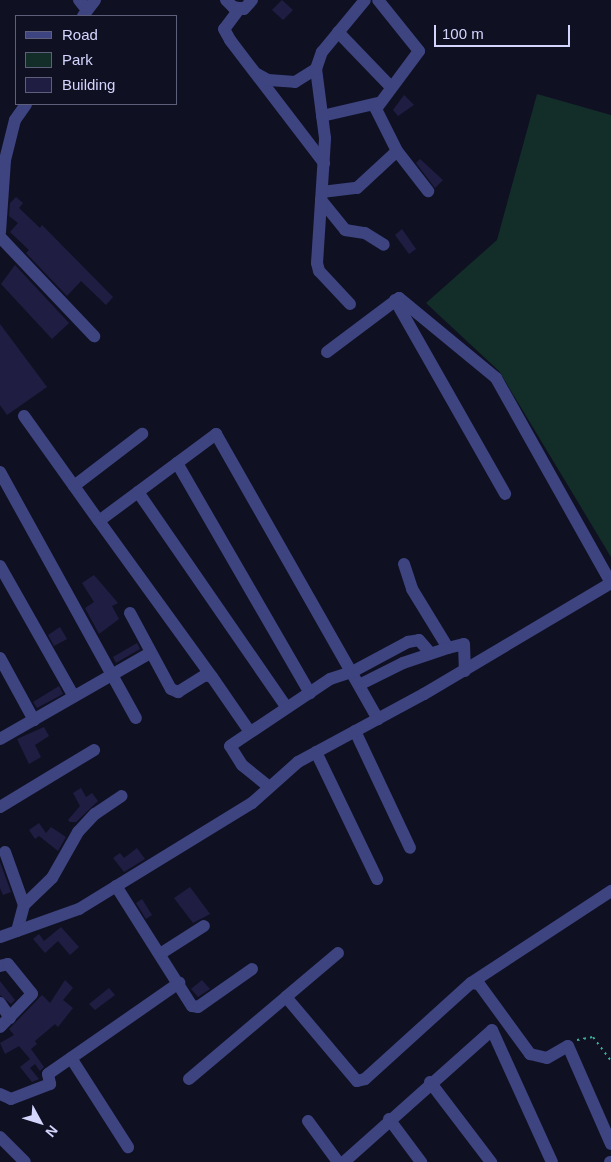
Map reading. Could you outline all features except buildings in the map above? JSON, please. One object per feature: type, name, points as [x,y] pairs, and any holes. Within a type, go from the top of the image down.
[{"type":"street","points":[[226,0],[244,9],[252,0]]},
{"type":"street","points":[[350,304],[319,271],[324,163],[322,116],[316,68],[322,52],[365,0]]},
{"type":"street","points":[[378,0],[419,51],[378,103],[376,114],[393,138],[396,151],[428,191]]},
{"type":"street","points":[[240,8],[224,29],[254,73],[324,163]]},
{"type":"street","points":[[338,32],[390,87]]},
{"type":"street","points":[[254,73],[268,80],[295,82],[316,68]]},
{"type":"street","points":[[322,116],[378,103]]},
{"type":"street","points":[[0,232],[2,168],[16,120],[25,105]]},
{"type":"street","points":[[321,196],[357,188],[396,151]]},
{"type":"street","points":[[321,196],[345,230],[365,233],[384,245]]},
{"type":"street","points":[[0,237],[94,336]]},
{"type":"street","points":[[0,937],[79,909],[252,803],[268,786],[316,752],[465,670],[611,583],[496,378],[399,298],[326,352]]},
{"type":"street","points":[[395,300],[505,494]]},
{"type":"street","points":[[24,416],[250,732]]},
{"type":"street","points":[[74,486],[142,434]]},
{"type":"street","points":[[99,521],[216,434],[378,719]]},
{"type":"street","points":[[177,463],[310,693]]},
{"type":"street","points":[[0,472],[111,677],[136,718]]},
{"type":"street","points":[[138,492],[287,708]]},
{"type":"street","points":[[404,564],[412,589],[448,648]]},
{"type":"street","points":[[0,566],[74,698]]},
{"type":"street","points":[[130,613],[150,652],[176,691],[205,675],[212,677]]},
{"type":"street","points":[[268,786],[230,752],[230,746],[330,679],[352,672],[408,642],[419,640],[431,654]]},
{"type":"street","points":[[359,685],[431,654],[464,644],[465,670]]},
{"type":"street","points":[[0,739],[111,677],[150,652]]},
{"type":"street","points":[[0,658],[34,720]]},
{"type":"street","points":[[355,731],[410,848]]},
{"type":"street","points":[[0,807],[94,750]]},
{"type":"street","points":[[316,752],[377,879]]},
{"type":"street","points":[[17,931],[24,905],[52,878],[78,832],[95,814],[122,796]]},
{"type":"street","points":[[5,852],[24,905]]},
{"type":"street","points":[[116,886],[192,1006],[198,1007],[252,969]]},
{"type":"street","points":[[286,997],[357,1081],[365,1079],[471,983],[611,891]]},
{"type":"street","points":[[160,954],[204,926]]},
{"type":"street","points":[[189,1079],[338,953]]},
{"type":"street","points":[[0,966],[8,964],[32,994],[0,1028]]},
{"type":"street","points":[[0,1094],[11,1098],[50,1084],[48,1074],[179,983]]},
{"type":"street","points":[[471,983],[479,984],[536,1058],[547,1058],[568,1046],[611,1144]]},
{"type":"street","points":[[0,1003],[10,1018]]},
{"type":"street","points":[[344,1162],[430,1082],[492,1030],[552,1162]]},
{"type":"street","points":[[71,1058],[128,1147]]},
{"type":"street","points":[[430,1082],[491,1162]]},
{"type":"street","points":[[389,1119],[421,1162]]},
{"type":"street","points":[[308,1121],[338,1162]]},
{"type":"street","points":[[0,1137],[25,1162]]},
{"type":"path","points":[[568,1046],[580,1037],[593,1037],[611,1061]]},
{"type":"green space","points":[[537,94],[611,115],[611,557],[499,371],[426,303],[497,240]]}]
